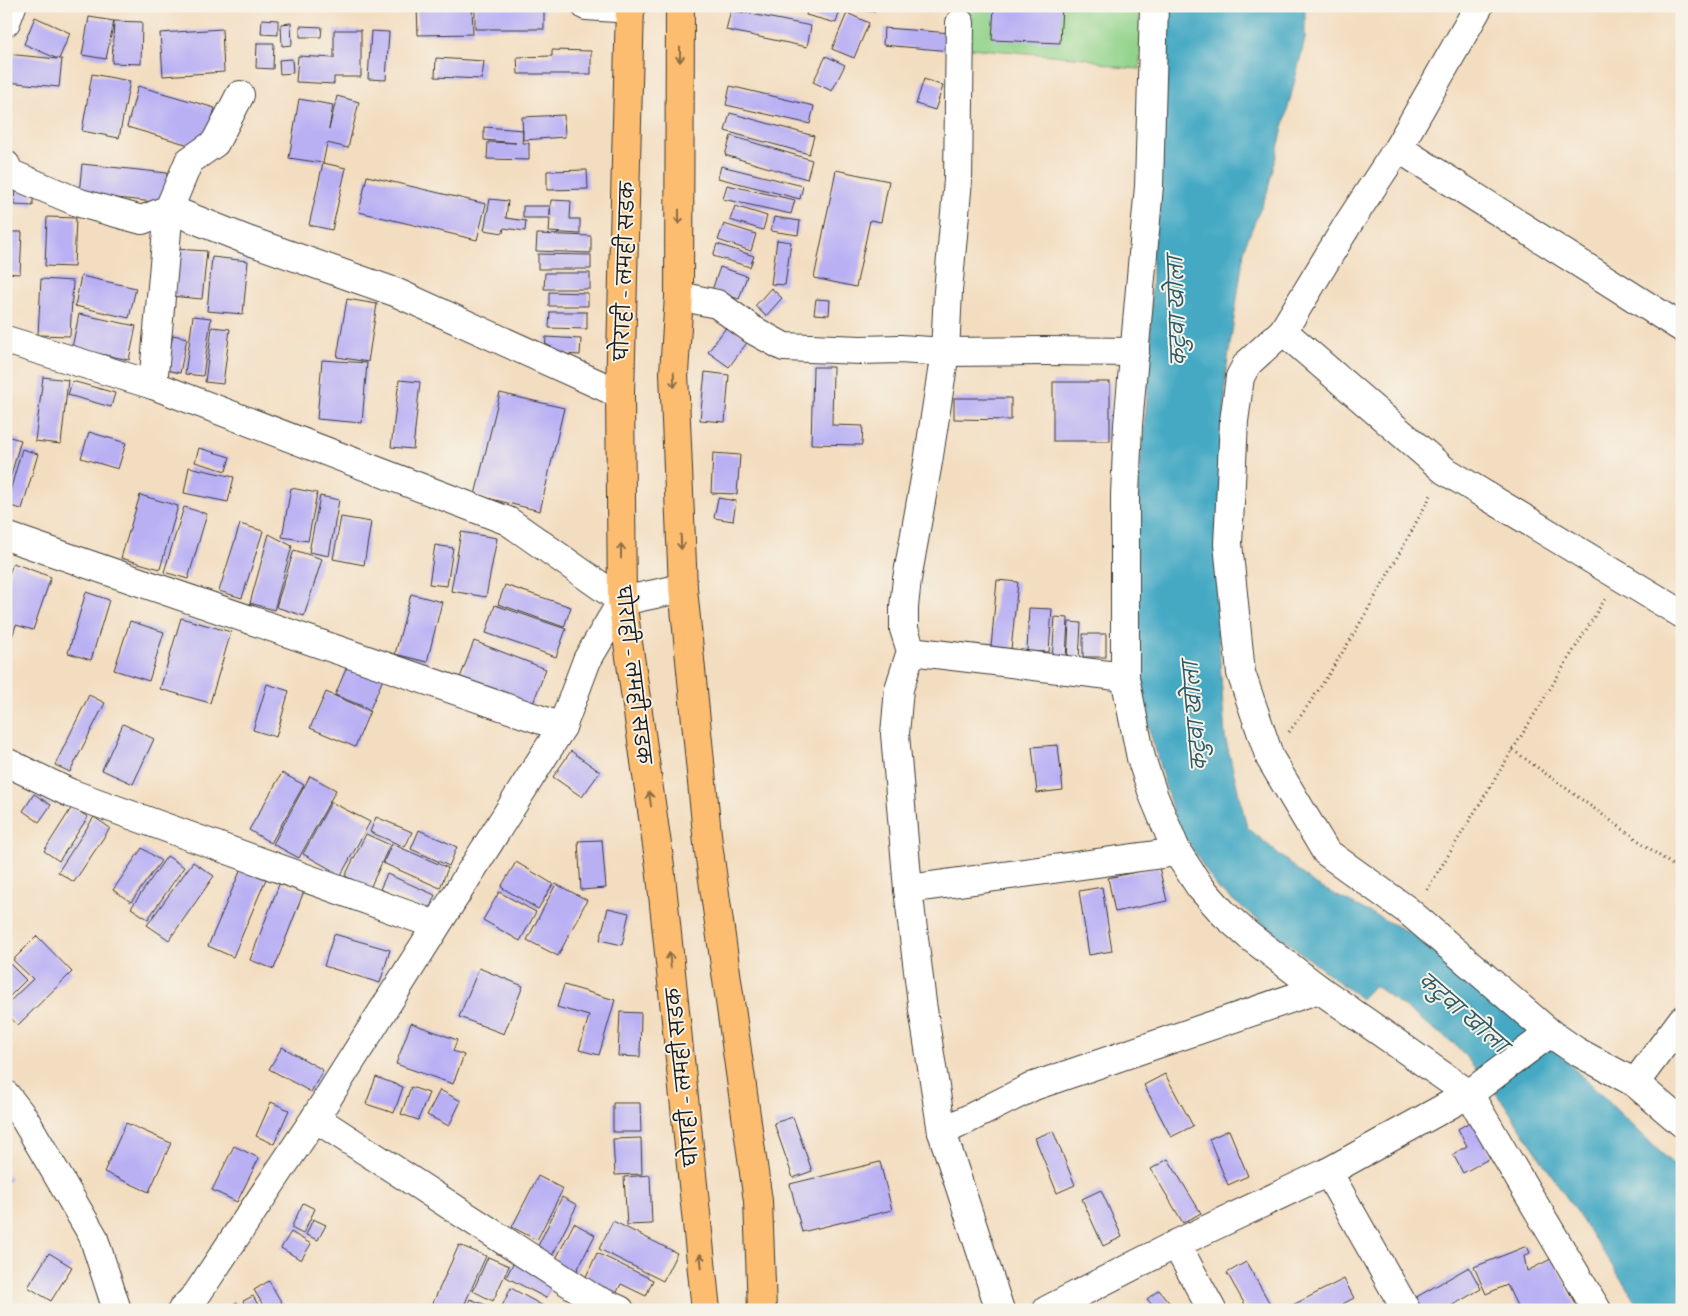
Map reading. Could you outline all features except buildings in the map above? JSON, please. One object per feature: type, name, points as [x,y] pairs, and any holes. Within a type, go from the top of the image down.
[{"type":"main road","points":[[680,6],[679,296],[674,374],[683,588],[708,844],[758,1200],[762,1310]]},
{"type":"main road","name":"घोराही - लमही सडक","points":[[630,8],[620,394],[622,602],[660,866],[706,1310]]},
{"type":"street","points":[[6,22],[12,6]]},
{"type":"street","points":[[586,6],[630,8]]},
{"type":"street","points":[[1154,6],[1149,186],[1128,425],[1125,496],[1125,677],[1141,758],[1154,797],[1177,852],[1200,887],[1224,914],[1249,936],[1319,989],[1469,1094],[1597,1310]]},
{"type":"street","points":[[1479,6],[1398,148],[1348,224],[1283,331],[1247,364],[1240,377],[1234,421],[1228,544],[1234,615],[1242,673],[1270,758],[1326,852],[1407,910],[1550,1033],[1576,1051],[1635,1083],[1682,1123]]},
{"type":"street","points":[[960,23],[958,180],[948,291],[945,352],[906,588],[904,629],[911,652],[899,689],[895,734],[908,889],[922,1003],[942,1132],[1000,1310]]},
{"type":"street","points":[[153,385],[168,209],[189,161],[215,143],[240,96]]},
{"type":"street","points":[[1398,148],[1682,328]]},
{"type":"street","points":[[6,165],[9,172],[89,206],[142,220],[168,209],[248,240],[395,292],[620,394]]},
{"type":"street","points":[[679,296],[717,304],[753,330],[784,347],[861,350],[900,349],[945,352],[1046,350],[1135,352]]},
{"type":"street","points":[[1283,331],[1444,470],[1682,614]]},
{"type":"street","points":[[6,340],[153,385],[508,521],[622,602]]},
{"type":"street","points":[[6,536],[562,727]]},
{"type":"street","points":[[182,1310],[197,1294],[315,1118],[562,727],[587,660],[622,602],[683,588]]},
{"type":"street","points":[[911,652],[1125,677]]},
{"type":"street","points":[[6,762],[70,793],[436,925]]},
{"type":"street","points":[[908,889],[1177,852]]},
{"type":"street","points":[[942,1132],[1034,1086],[1319,989]]},
{"type":"street","points":[[1635,1083],[1682,1020]]},
{"type":"street","points":[[1047,1310],[1176,1244],[1328,1172],[1469,1094],[1550,1033]]},
{"type":"street","points":[[6,1095],[15,1125],[93,1236],[117,1310]]},
{"type":"street","points":[[315,1118],[591,1297],[620,1310]]},
{"type":"street","points":[[1328,1172],[1406,1310]]},
{"type":"street","points":[[1176,1244],[1212,1310]]},
{"type":"path","points":[[1270,758],[1305,711],[1368,611],[1444,470]]},
{"type":"path","points":[[1407,910],[1430,887],[1619,575]]},
{"type":"path","points":[[1513,750],[1682,872]]},
{"type":"green space","points":[[966,6],[1139,6],[1140,69],[1116,67],[1085,58],[970,48],[963,12]]},
{"type":"water","name":"कटुवा खोला","points":[[1164,6],[1305,6],[1305,39],[1267,193],[1245,245],[1226,372],[1218,631],[1225,737],[1247,827],[1314,884],[1412,934],[1532,1028],[1682,1173],[1682,1310],[1639,1310],[1631,1294],[1505,1105],[1457,1046],[1374,985],[1361,999],[1217,888],[1176,823],[1139,693],[1131,559],[1149,376],[1153,231]]}]
